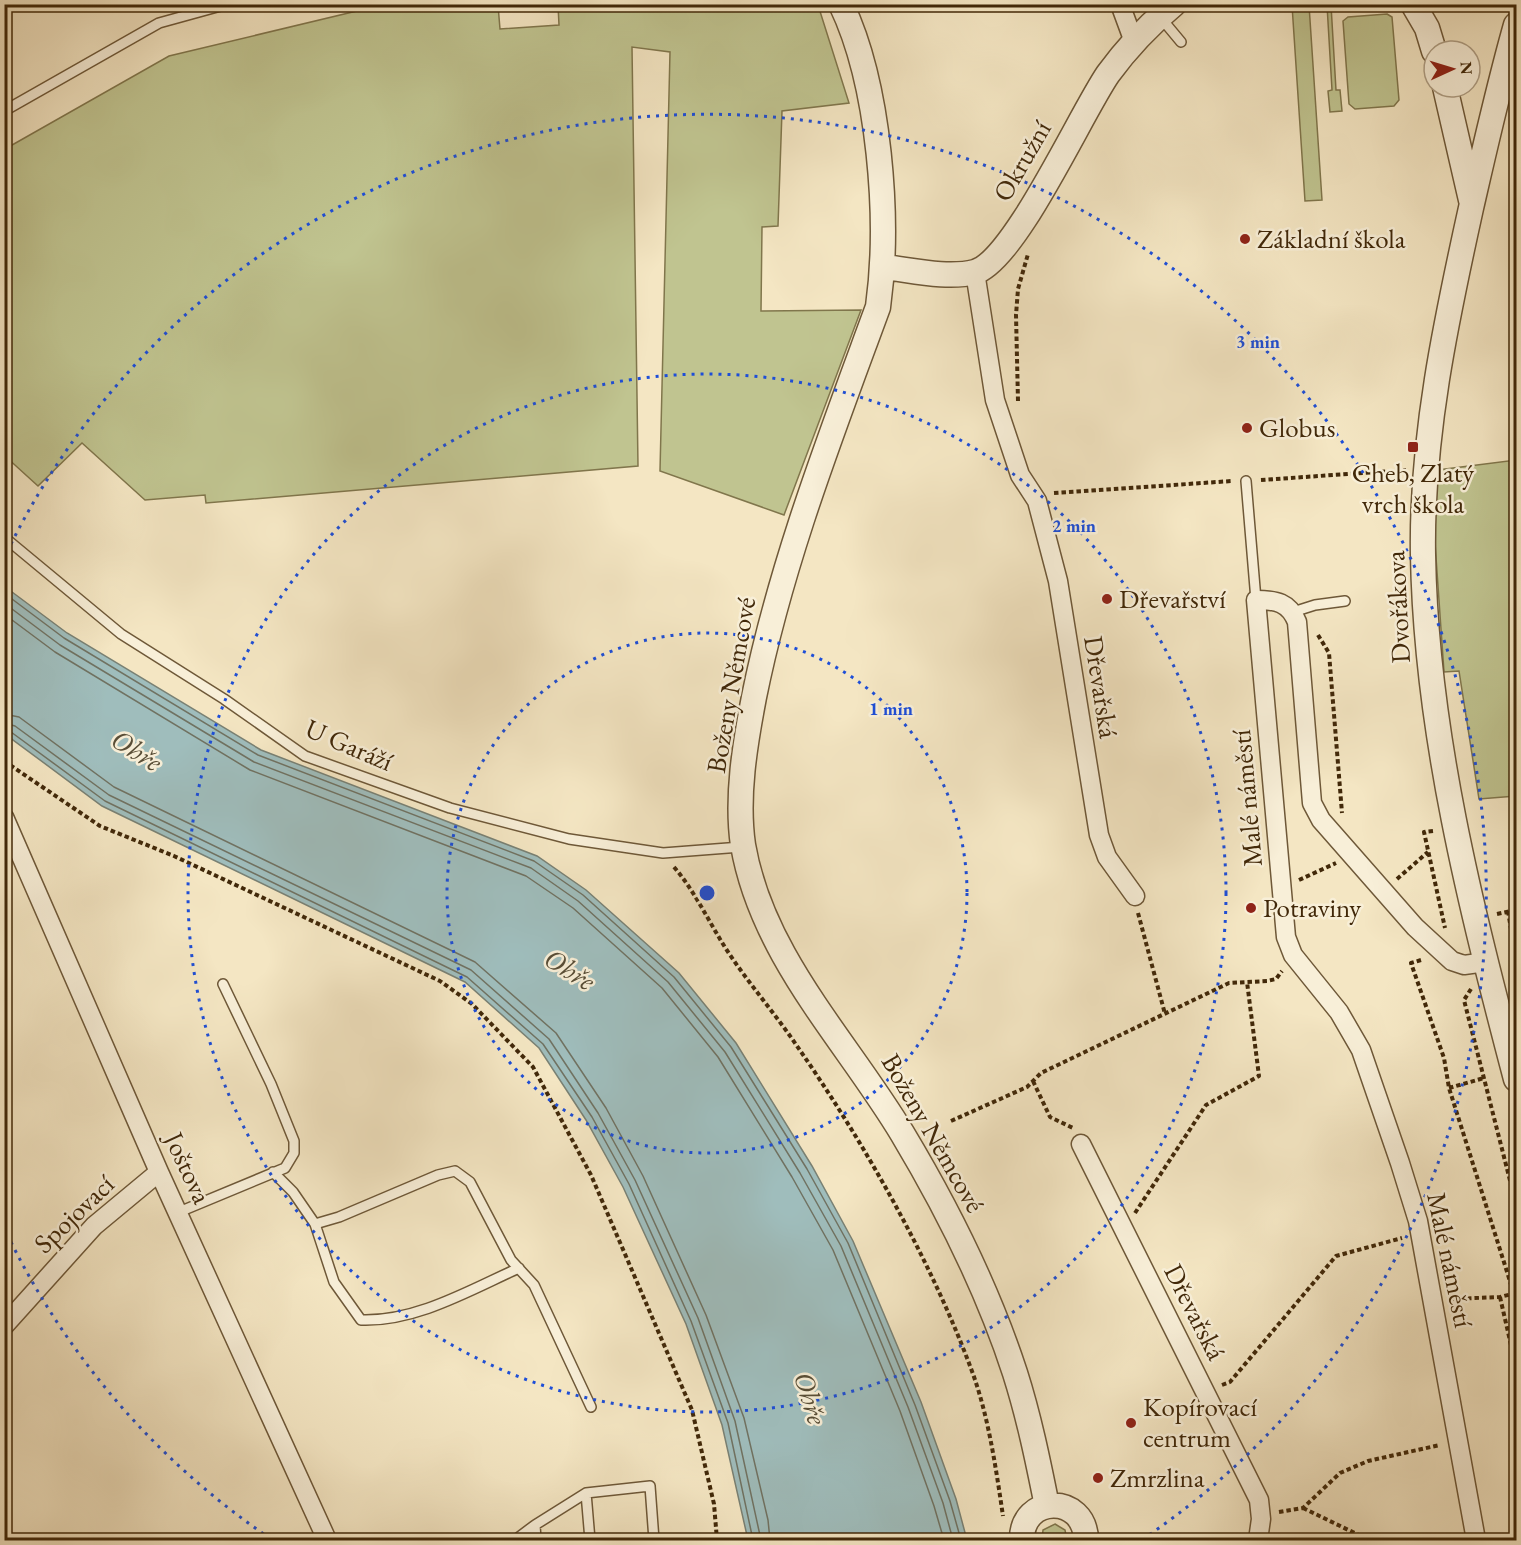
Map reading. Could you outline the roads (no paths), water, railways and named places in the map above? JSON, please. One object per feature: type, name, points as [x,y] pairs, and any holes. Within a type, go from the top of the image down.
[{"type":"street","name":"Boženy Němcové","points":[[842,4],[859,52],[873,120],[882,190],[884,267],[878,307],[780,585],[749,725],[741,813],[744,847],[764,916],[784,959],[901,1130],[960,1239],[1015,1372],[1029,1420],[1047,1506]]},
{"type":"street","points":[[1120,4],[1134,42]]},
{"type":"street","points":[[1413,4],[1427,28],[1430,39]]},
{"type":"street","name":"Okružní","points":[[975,272],[993,261],[1022,223],[1086,109],[1109,73],[1134,42],[1167,11]]},
{"type":"street","name":"Dvořákova","points":[[1516,25],[1472,205],[1439,366],[1427,473],[1423,553],[1434,699],[1452,803],[1475,963],[1516,1079]]},
{"type":"street","points":[[1448,99],[1472,205]]},
{"type":"street","points":[[884,267],[949,273],[975,272]]},
{"type":"street","name":"Dřevařská","points":[[975,272],[995,400],[1014,459],[1033,496],[1058,581],[1099,835],[1107,857],[1135,896]]},
{"type":"street","points":[[1256,600],[1276,600],[1295,617],[1312,803],[1321,820],[1437,948],[1452,961],[1475,963]]},
{"type":"street","name":"Malé náměstí","points":[[1256,600],[1286,937],[1293,955],[1339,1012],[1361,1050],[1400,1163],[1420,1233],[1476,1540]]},
{"type":"street","name":"Joštova","points":[[4,817],[159,1172],[327,1540]]},
{"type":"street","name":"Dřevařská","points":[[1081,1144],[1259,1500],[1258,1540]]},
{"type":"street","name":"Spojovací","points":[[4,1326],[94,1226],[159,1172]]},
{"type":"street","points":[[1013,1533],[1036,1510],[1047,1506],[1061,1506],[1073,1511],[1082,1520],[1088,1540]]},
{"type":"lane","points":[[4,111],[159,23],[228,4]]},
{"type":"lane","points":[[1167,11],[1181,42]]},
{"type":"lane","points":[[1246,481],[1256,600]]},
{"type":"lane","name":"U Garáží","points":[[4,537],[121,634],[224,699],[305,756],[450,808],[569,840],[663,854],[744,847]]},
{"type":"lane","points":[[1295,617],[1315,604],[1345,602]]},
{"type":"lane","points":[[179,1212],[289,1164],[294,1153],[294,1141],[271,1084],[223,984]]},
{"type":"lane","points":[[315,1224],[339,1217],[438,1175],[455,1171],[470,1182],[511,1260],[534,1285],[591,1407]]},
{"type":"lane","points":[[273,1172],[293,1192],[315,1224],[334,1282],[361,1320],[380,1321],[438,1304],[519,1268]]},
{"type":"lane","points":[[515,1540],[586,1493],[650,1486],[654,1540]]},
{"type":"lane","points":[[586,1493],[590,1540]]},
{"type":"lane","points":[[535,1525],[536,1540]]},
{"type":"water","name":"Ohře","points":[[4,586],[67,633],[261,750],[537,856],[586,890],[679,973],[736,1043],[812,1166],[853,1241],[921,1402],[956,1499],[967,1540],[748,1540],[722,1425],[686,1324],[623,1187],[586,1120],[539,1048],[465,982],[102,806],[5,734]]},
{"type":"place","name":"Základní škola","points":[[1245,239]]},
{"type":"place","name":"Globus","points":[[1247,428]]},
{"type":"place","name":"Cheb, Zlatý vrch škola","points":[[1413,447]]},
{"type":"place","name":"Dřevařství","points":[[1107,599]]},
{"type":"place","name":"Potraviny","points":[[1251,908]]},
{"type":"place","name":"Kopírovací centrum","points":[[1131,1423]]},
{"type":"place","name":"Zmrzlina","points":[[1098,1478]]}]
